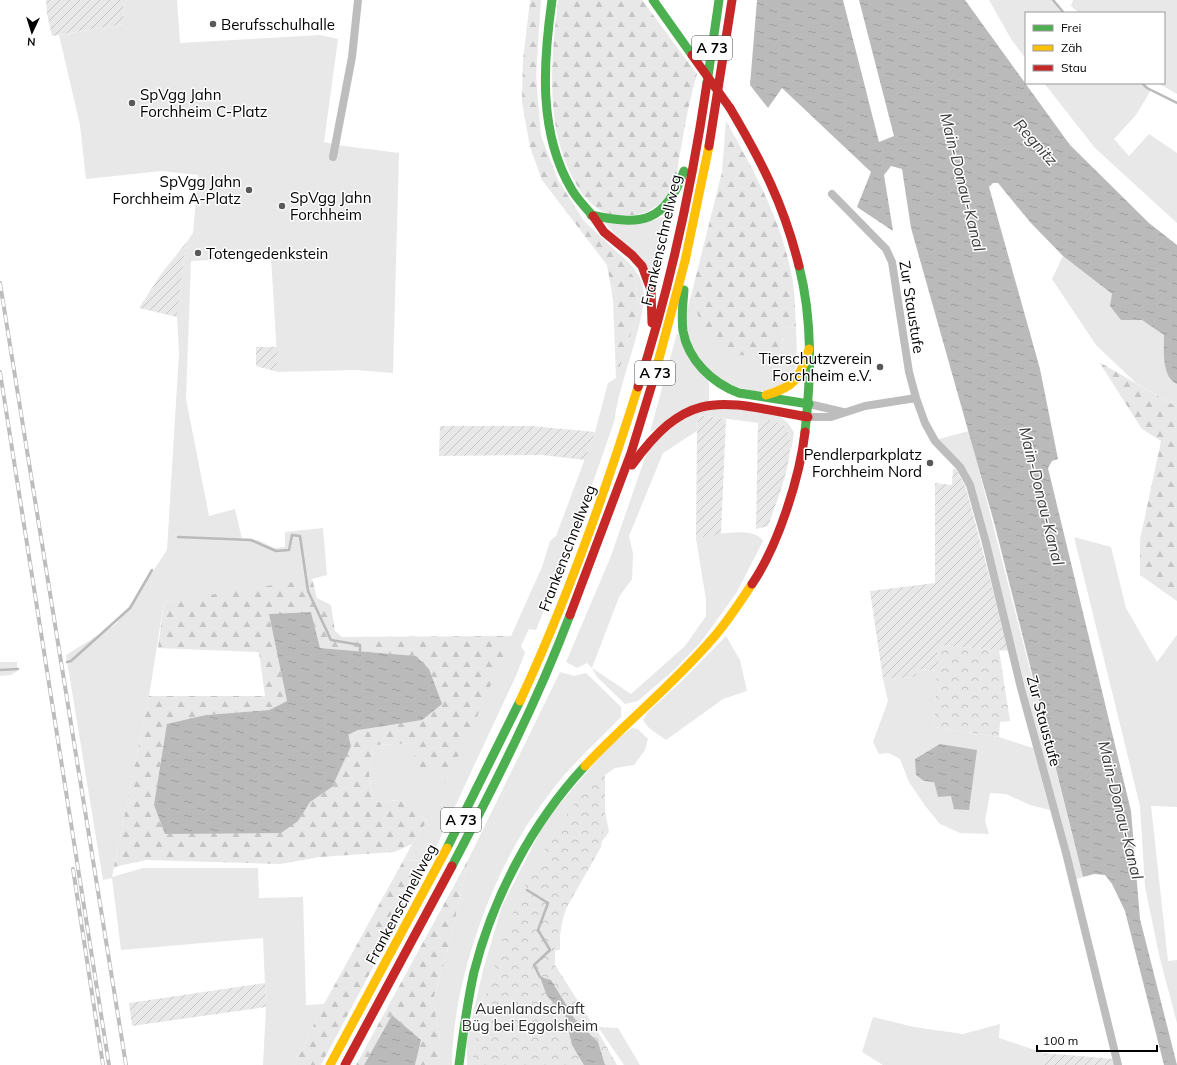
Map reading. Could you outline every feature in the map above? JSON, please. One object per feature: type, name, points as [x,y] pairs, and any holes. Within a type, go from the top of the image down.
[{"type":"main road","points":[[552,0],[548,28],[545,74],[546,109],[550,137],[558,163],[570,188],[603,231],[631,255],[644,270],[649,283],[651,298],[650,347]]},
{"type":"main road","points":[[459,1065],[464,1015],[474,969],[492,917],[512,870],[531,836],[568,784],[611,737],[703,652],[727,622],[746,594],[774,540],[792,495],[800,466],[809,404],[809,349],[807,310],[802,275],[790,229],[759,159],[730,108],[654,0]]},
{"type":"main road","name":"Frankenschnellweg","points":[[330,1065],[498,747],[546,644],[620,444],[650,347],[672,263],[693,158],[719,0]]},
{"type":"main road","name":"Frankenschnellweg","points":[[345,1065],[477,820],[511,752],[556,651],[631,453],[686,261],[710,143],[732,0]]},
{"type":"main road","points":[[591,215],[620,222],[628,222],[647,218],[656,214],[663,209],[676,192],[684,170],[693,158]]},
{"type":"main road","points":[[686,261],[682,320],[684,335],[687,347],[703,371],[714,380],[738,393],[809,404]]},
{"type":"main road","points":[[759,397],[784,391],[794,384],[800,375],[809,349]]},
{"type":"main road","points":[[619,484],[655,433],[669,421],[705,404],[727,403],[754,406],[808,417]]},
{"type":"street","points":[[333,157],[352,57],[358,0]]},
{"type":"street","name":"Zur Staustufe","points":[[832,194],[886,249],[892,262],[908,372],[916,398],[925,423],[935,441],[960,467],[970,485],[1021,688],[1066,853],[1118,1065]]},
{"type":"street","points":[[808,417],[832,417],[843,412],[865,406],[916,398]]},
{"type":"street","points":[[809,404],[843,412]]},
{"type":"green space","points":[[46,0],[123,0],[124,24],[52,36],[47,14]]},
{"type":"green space","points":[[123,0],[177,0],[180,43],[320,35],[338,39],[324,142],[399,153],[393,373],[355,370],[278,372],[271,257],[191,261],[186,399],[209,516],[235,509],[242,539],[258,540],[274,548],[285,547],[285,532],[323,528],[327,575],[297,583],[164,602],[149,696],[112,877],[143,868],[258,868],[259,898],[303,897],[306,1005],[324,1004],[294,1065],[263,1065],[266,1007],[263,938],[121,950],[112,878],[103,880],[66,655],[116,624],[134,600],[167,550],[179,353],[177,317],[186,243],[193,233],[198,175],[162,171],[86,179],[80,125],[59,35],[124,24]]},
{"type":"green space","points":[[530,0],[541,0],[536,76],[541,136],[558,180],[584,221],[617,252],[635,279],[639,310],[616,378],[613,299],[607,265],[542,180],[530,147],[522,102],[523,60]]},
{"type":"green space","points":[[558,0],[642,0],[697,74],[688,111],[675,182],[667,197],[657,206],[645,213],[639,215],[615,215],[599,209],[586,198],[579,189],[566,163],[554,118],[552,94],[553,47]]},
{"type":"green space","points":[[989,0],[1053,0],[1063,12],[1025,12],[1025,58],[1011,39]]},
{"type":"green space","points":[[1073,0],[1177,0],[1177,94],[1160,84],[1165,84],[1165,12],[1078,12],[1071,6]]},
{"type":"green space","points":[[1045,84],[1143,84],[1151,90],[1136,115],[1114,139],[1129,156],[1149,134],[1177,153],[1177,223],[1095,148]]},
{"type":"green space","points":[[726,121],[756,175],[773,213],[786,252],[792,279],[795,299],[796,326],[783,328],[782,348],[771,356],[735,355],[702,331],[692,292],[722,172]]},
{"type":"green space","points":[[670,214],[654,284],[634,254],[604,222],[655,220]]},
{"type":"green space","points":[[186,243],[177,317],[139,308],[161,274]]},
{"type":"green space","points":[[617,252],[637,273],[642,282],[644,294],[638,329],[621,387],[615,419],[597,472],[536,630],[529,629],[521,646],[525,653],[515,678],[430,860],[403,861],[427,821],[400,800],[373,802],[369,772],[374,745],[416,743],[445,783],[542,567],[550,541],[556,536],[595,432],[608,383],[616,378],[639,310],[635,279]]},
{"type":"green space","points":[[1063,256],[1164,335],[1164,362],[1168,375],[1177,384],[1177,407],[1136,383],[1096,345],[1052,279]]},
{"type":"green space","points":[[692,292],[703,331],[782,348],[783,328],[796,326],[796,362],[793,375],[790,380],[780,388],[767,391],[753,391],[725,381],[702,365],[695,355],[686,322]]},
{"type":"green space","points":[[677,333],[709,383],[709,401],[650,432]]},
{"type":"green space","points":[[256,347],[277,347],[278,372],[256,366]]},
{"type":"green space","points":[[1099,362],[1177,407],[1177,601],[1140,575],[1140,540],[1161,441],[1142,429]]},
{"type":"green space","points":[[713,408],[738,409],[768,413],[782,418],[794,433],[791,452],[788,431],[769,420],[758,423],[699,415],[697,431],[663,453],[629,536],[633,553],[632,579],[619,597],[592,668],[587,663],[577,668],[566,662],[611,556],[648,449],[686,415]]},
{"type":"green space","points":[[699,415],[726,419],[721,534],[696,538],[697,431]]},
{"type":"green space","points":[[769,420],[782,424],[788,433],[790,445],[789,459],[786,474],[768,526],[756,529],[758,423]]},
{"type":"green space","points":[[440,426],[531,426],[595,432],[585,460],[543,455],[439,456]]},
{"type":"green space","points":[[969,431],[1083,877],[1074,880],[978,499],[972,481],[939,439]]},
{"type":"green space","points":[[953,469],[956,469],[966,488],[1009,651],[938,645],[937,671],[917,669],[916,677],[883,679],[870,591],[935,583],[935,483],[952,485]]},
{"type":"green space","points":[[742,532],[751,533],[758,536],[763,541],[737,592],[701,642],[675,669],[638,701],[625,704],[597,677],[592,668],[631,694],[685,646],[706,616],[706,600],[696,538],[722,533]]},
{"type":"green space","points":[[1074,537],[1111,547],[1126,608],[1157,662],[1177,635],[1177,807],[1151,806],[1168,961],[1177,960],[1177,1023],[1160,959],[1145,887],[1140,806]]},
{"type":"green space","points":[[312,579],[317,598],[331,605],[335,631],[342,637],[512,636],[476,719],[445,783],[436,771],[413,767],[416,743],[374,745],[369,772],[373,802],[400,800],[427,821],[412,844],[394,852],[320,857],[280,864],[146,860],[114,867],[149,696],[265,696],[259,652],[158,648],[164,602]],"holes":[[[311,612],[320,648],[416,656],[358,730],[348,735],[332,787],[309,802],[298,821],[206,715],[269,710],[287,701],[269,614]]]},
{"type":"green space","points":[[726,636],[740,660],[747,691],[723,699],[666,740],[649,728],[643,720],[648,712],[685,678]]},
{"type":"green space","points":[[938,645],[999,650],[1010,721],[1000,722],[999,737],[934,727]]},
{"type":"green space","points":[[0,662],[17,662],[17,671],[11,675],[0,676]]},
{"type":"green space","points":[[917,669],[937,671],[934,727],[999,737],[1033,748],[1050,810],[1030,805],[1006,794],[990,793],[985,821],[989,834],[960,833],[940,824],[909,782],[900,759],[889,753],[879,754],[873,742],[888,701],[883,679],[915,677]],"holes":[[[977,750],[938,797],[934,782]]]},
{"type":"green space","points":[[560,672],[574,676],[586,673],[621,707],[621,717],[563,776],[529,822],[507,860],[483,916],[464,976],[453,1037],[452,1065],[440,1065],[440,1041],[433,1000],[450,942],[468,860]]},
{"type":"green space","points":[[632,728],[638,729],[648,739],[645,750],[634,765],[615,768],[599,779],[609,832],[567,894],[560,935],[560,950],[544,952],[483,1065],[467,1065],[467,1041],[483,970],[502,906],[546,820],[610,745]]},
{"type":"green space","name":"Auenlandschaft Büg bei Eggolsheim","points":[[605,766],[605,813],[601,847],[567,907],[555,941],[555,965],[617,1065],[472,1065],[478,1021],[505,932],[528,879],[555,832],[587,785]]},
{"type":"green space","points":[[430,860],[321,1065],[294,1065],[324,1004],[403,861]]},
{"type":"green space","points":[[468,860],[450,942],[433,1000],[440,1041],[440,1065],[415,1065],[421,1040],[392,1015],[364,1065],[356,1065]]},
{"type":"green space","points":[[265,983],[266,1007],[132,1026],[129,1003]]},
{"type":"green space","points":[[873,1017],[914,1027],[963,1034],[1000,1024],[999,1038],[1044,1053],[1045,1065],[883,1065],[862,1052]]},
{"type":"green space","points":[[598,1027],[618,1028],[640,1065],[624,1065]]},
{"type":"green space","points":[[1044,1053],[1114,1059],[1115,1065],[1045,1065]]},
{"type":"water","points":[[757,0],[843,0],[879,142],[894,136],[859,0],[965,0],[1070,145],[1149,223],[1177,245],[1177,384],[1168,375],[1164,362],[1164,335],[1142,320],[1121,320],[1110,306],[1112,294],[1063,256],[1030,222],[998,183],[993,183],[989,187],[1040,369],[1058,459],[1052,461],[1048,468],[1131,811],[1140,919],[1177,1065],[1164,1065],[1125,911],[1112,884],[1105,875],[1094,874],[1083,877],[995,526],[911,228],[902,169],[891,166],[884,175],[893,231],[857,207],[871,172],[782,88],[768,108],[750,85]]},
{"type":"water","points":[[311,612],[320,648],[416,656],[429,669],[442,704],[422,720],[358,730],[348,735],[351,746],[332,787],[310,802],[298,821],[281,833],[165,834],[154,805],[167,724],[206,715],[269,710],[287,701],[269,614]]},
{"type":"water","points":[[940,744],[977,750],[969,810],[954,809],[951,796],[938,797],[934,782],[924,781],[916,775],[915,759]]},
{"type":"water","points":[[540,977],[551,980],[576,1021],[598,1042],[605,1065],[584,1065],[572,1045],[565,1015],[547,996]]},
{"type":"water","points":[[392,1015],[421,1040],[415,1065],[364,1065]]},
{"type":"waterway","points":[[1053,0],[1063,12]]},
{"type":"waterway","points":[[1143,84],[1147,88],[1177,103]]},
{"type":"waterway","points":[[178,537],[251,540],[276,551],[289,550],[292,535],[300,536],[308,591],[331,640],[360,645],[360,651]]},
{"type":"waterway","points":[[67,662],[71,661],[130,608],[152,570]]},
{"type":"waterway","points":[[0,670],[18,669]]},
{"type":"waterway","points":[[527,890],[548,903],[538,930],[550,950],[534,965],[540,977]]},
{"type":"railway","points":[[0,283],[126,1065]]},
{"type":"railway","points":[[0,372],[109,1065]]},
{"type":"railway","points":[[73,869],[103,1065]]},
{"type":"traffic: fast","points":[[552,0],[545,73],[548,121],[553,145],[561,168],[574,194],[593,216]]},
{"type":"traffic: fast","points":[[653,0],[692,55]]},
{"type":"traffic: fast","points":[[707,83],[719,0]]},
{"type":"traffic: fast","points":[[591,215],[624,220],[638,220],[650,217],[660,211],[669,201],[677,188],[684,171]]},
{"type":"traffic: fast","points":[[799,266],[807,307],[810,349],[809,391],[805,432]]},
{"type":"traffic: fast","points":[[684,290],[682,321],[686,342],[696,361],[711,377],[729,389],[739,393],[809,404]]},
{"type":"traffic: fast","points":[[452,866],[530,711],[570,615]]},
{"type":"traffic: fast","points":[[447,848],[520,701]]},
{"type":"traffic: fast","points":[[459,1065],[467,1007],[474,972],[482,944],[503,889],[532,836],[566,788],[585,766]]},
{"type":"traffic: slow","points":[[653,381],[685,261],[709,146]]},
{"type":"traffic: slow","points":[[766,395],[784,388],[795,380],[803,367],[809,349]]},
{"type":"traffic: slow","points":[[520,701],[554,624],[584,546],[599,506],[638,387]]},
{"type":"traffic: slow","points":[[585,766],[698,655],[724,625],[752,584]]},
{"type":"traffic: slow","points":[[330,1065],[447,848]]},
{"type":"traffic: jam","points":[[709,146],[732,0]]},
{"type":"traffic: jam","points":[[692,55],[730,108]]},
{"type":"traffic: jam","points":[[638,387],[650,350],[679,236],[707,83]]},
{"type":"traffic: jam","points":[[730,108],[771,184],[786,223],[799,266]]},
{"type":"traffic: jam","points":[[593,216],[604,232],[632,255],[642,266],[651,290],[652,323]]},
{"type":"traffic: jam","points":[[570,615],[631,453],[653,381]]},
{"type":"traffic: jam","points":[[632,465],[653,439],[672,422],[690,411],[710,405],[752,407],[808,417]]},
{"type":"traffic: jam","points":[[752,584],[771,551],[786,511],[793,490],[805,432]]},
{"type":"traffic: jam","points":[[345,1065],[452,866]]},
{"type":"place","name":"Berufsschulhalle","points":[[213,24]]},
{"type":"place","name":"SpVgg Jahn Forchheim C-Platz","points":[[132,103]]},
{"type":"place","name":"SpVgg Jahn Forchheim A-Platz","points":[[249,190]]},
{"type":"place","name":"SpVgg Jahn Forchheim","points":[[282,206]]},
{"type":"place","name":"Totengedenkstein","points":[[198,253]]},
{"type":"place","name":"Tierschutzverein Forchheim e.V.","points":[[880,367]]},
{"type":"place","name":"Pendlerparkplatz Forchheim Nord","points":[[930,463]]},
{"type":"water label","name":"Regnitz","points":[[1036,142]]},
{"type":"water label","name":"Main-Donau-Kanal","points":[[963,182]]},
{"type":"water label","name":"Main-Donau-Kanal","points":[[1042,496]]},
{"type":"water label","name":"Main-Donau-Kanal","points":[[1121,810]]}]
